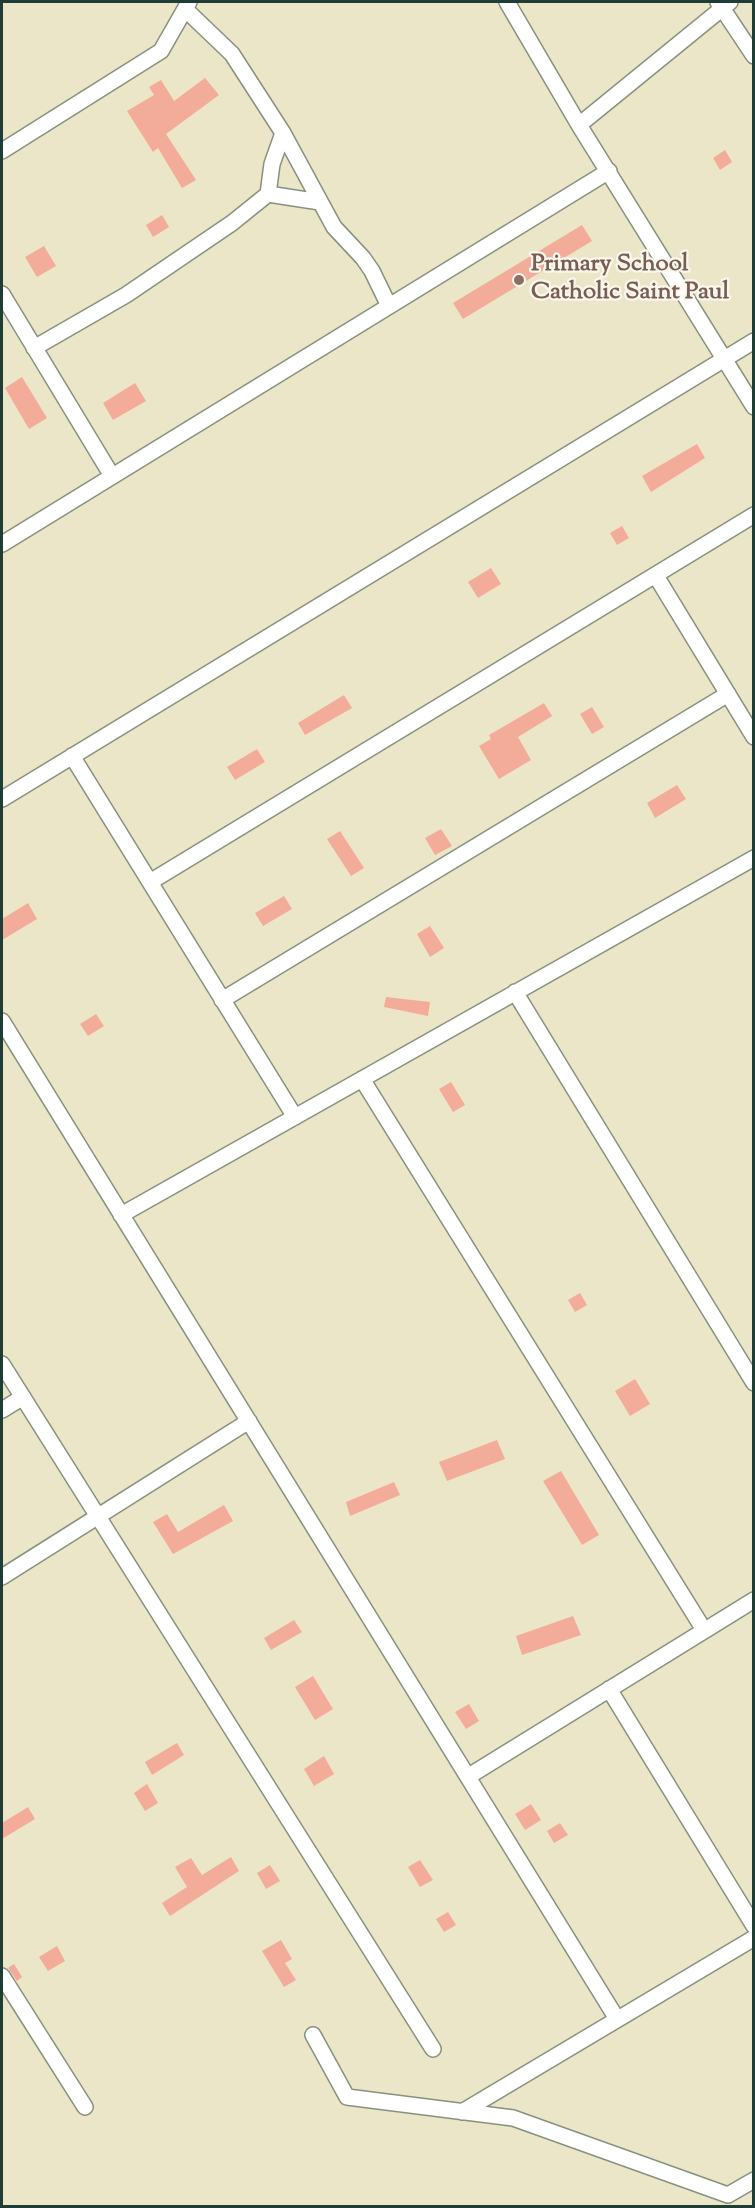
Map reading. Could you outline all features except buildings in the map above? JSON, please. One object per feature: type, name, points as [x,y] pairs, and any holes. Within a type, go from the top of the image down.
[{"type":"street","points":[[507,2],[579,125],[753,406]]},
{"type":"street","points":[[579,125],[724,3],[753,56]]},
{"type":"street","points":[[2,151],[161,51],[187,5],[232,54],[283,133],[334,227],[363,258],[389,306]]},
{"type":"street","points":[[34,348],[126,295],[232,223],[268,194],[272,164],[283,133]]},
{"type":"street","points":[[2,544],[609,171]]},
{"type":"street","points":[[268,194],[320,202]]},
{"type":"street","points":[[2,294],[112,476]]},
{"type":"street","points":[[2,799],[753,341]]},
{"type":"street","points":[[150,882],[753,515]]},
{"type":"street","points":[[656,576],[753,737]]},
{"type":"street","points":[[222,1000],[728,694]]},
{"type":"street","points":[[72,756],[295,1116]]},
{"type":"street","points":[[121,1215],[753,858]]},
{"type":"street","points":[[515,992],[753,1383]]},
{"type":"street","points":[[2,1021],[618,2019]]},
{"type":"street","points":[[362,1079],[704,1630]]},
{"type":"street","points":[[2,1364],[433,2049]]},
{"type":"street","points":[[2,1410],[23,1397]]},
{"type":"street","points":[[2,1577],[249,1421]]},
{"type":"street","points":[[469,1776],[753,1600]]},
{"type":"street","points":[[609,1689],[753,1926]]},
{"type":"street","points":[[462,2112],[753,1938]]},
{"type":"street","points":[[2,1976],[85,2107]]},
{"type":"street","points":[[313,2035],[347,2097],[513,2118],[728,2195],[753,2180]]},
{"type":"place","name":"Primary School Catholic Saint Paul","points":[[519,280]]}]
